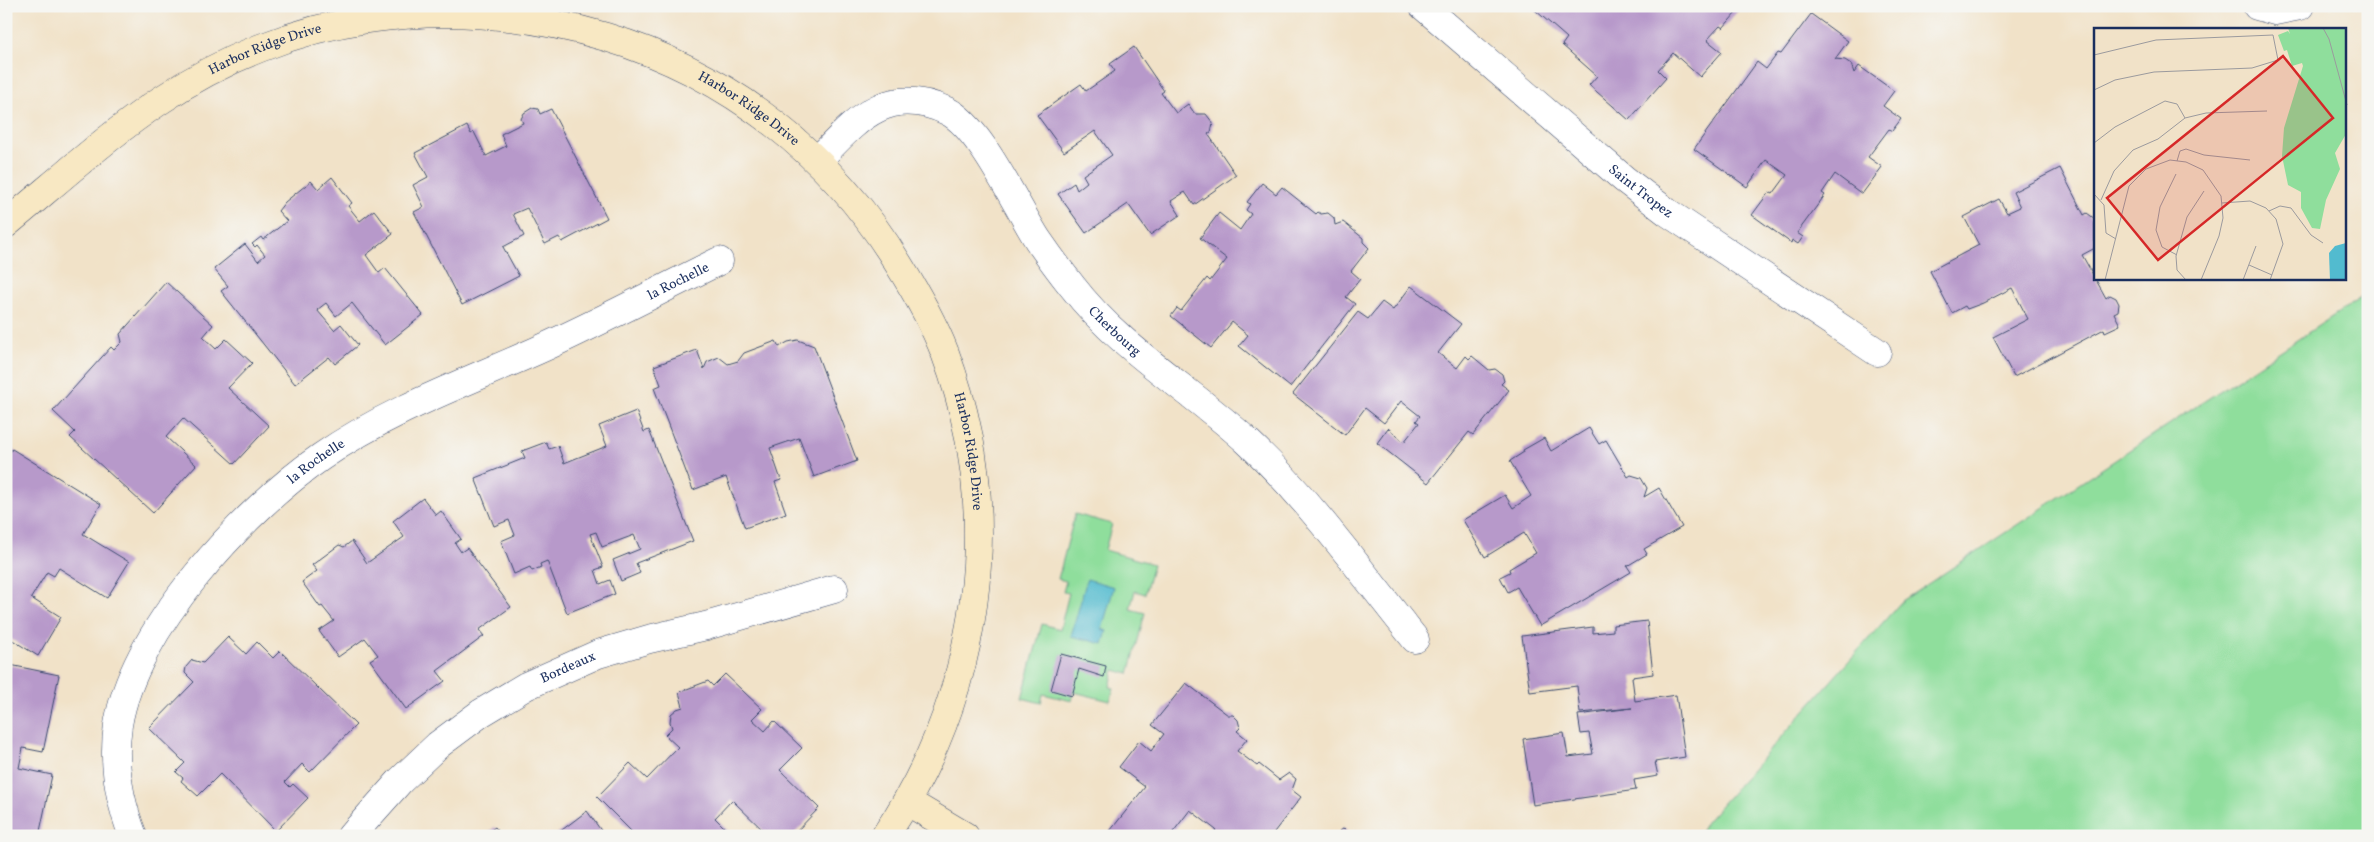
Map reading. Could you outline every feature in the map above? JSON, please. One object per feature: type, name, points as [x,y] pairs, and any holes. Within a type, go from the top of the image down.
[{"type":"street","name":"Saint Tropez","points":[[1423,6],[1624,179],[1667,212],[1877,352]]},
{"type":"street","points":[[2257,6],[2275,11],[2293,9],[2300,6]]},
{"type":"street","name":"Harbor Ridge Drive","points":[[6,224],[118,132],[163,99],[211,71],[261,48],[314,31],[368,19],[451,12],[507,15],[562,24],[638,46],[692,70],[763,114],[818,160],[880,232],[923,303],[954,380],[962,407],[972,461],[978,526],[977,572],[971,627],[958,682],[940,734],[908,802],[885,836]]},
{"type":"street","name":"Cherbourg","points":[[818,160],[857,120],[875,109],[899,102],[924,103],[948,112],[969,127],[1039,241],[1073,288],[1113,331],[1246,440],[1291,486],[1415,640]]},
{"type":"street","name":"la Rochelle","points":[[133,836],[122,806],[115,766],[118,725],[128,685],[152,639],[187,587],[227,539],[272,496],[321,457],[374,424],[577,332],[719,261]]},
{"type":"street","name":"Bordeaux","points":[[351,836],[400,781],[438,745],[481,713],[526,686],[598,654],[649,639],[706,626],[834,589]]},
{"type":"street","points":[[908,802],[965,836]]},
{"type":"green space","points":[[2368,293],[2368,836],[1698,836],[1706,822],[1902,601]]},
{"type":"green space","points":[[1075,514],[1112,524],[1105,550],[1153,564],[1145,594],[1135,591],[1130,609],[1145,613],[1129,674],[1114,670],[1110,687],[1114,688],[1110,701],[1074,692],[1072,701],[1043,694],[1041,703],[1022,698],[1042,624],[1060,629],[1069,593],[1063,592],[1066,581],[1058,579]]},
{"type":"water","points":[[1087,579],[1114,587],[1102,629],[1107,631],[1103,644],[1071,636]]},
{"type":"building","points":[[1538,6],[1742,6],[1723,28],[1720,26],[1707,40],[1722,52],[1700,77],[1673,53],[1658,70],[1666,78],[1629,120],[1589,85],[1597,76],[1562,45],[1567,38],[1535,10]]},
{"type":"building","points":[[1811,14],[1848,41],[1835,59],[1845,60],[1851,64],[1854,73],[1859,66],[1894,91],[1883,106],[1901,119],[1892,131],[1889,129],[1868,157],[1882,167],[1862,194],[1835,174],[1822,193],[1825,195],[1797,233],[1803,237],[1798,244],[1792,240],[1791,243],[1752,215],[1769,192],[1773,194],[1787,175],[1766,160],[1747,187],[1694,149],[1757,62],[1766,69],[1778,53],[1781,54]]},
{"type":"building","points":[[1134,47],[1164,91],[1161,93],[1176,113],[1188,104],[1195,114],[1206,114],[1213,123],[1211,132],[1208,134],[1236,175],[1194,205],[1185,192],[1171,201],[1180,215],[1150,235],[1128,204],[1086,233],[1058,194],[1074,183],[1077,190],[1087,182],[1083,175],[1112,155],[1095,131],[1064,152],[1037,115],[1081,84],[1086,91],[1115,71],[1110,64]]},
{"type":"building","points":[[532,108],[538,109],[540,114],[551,109],[607,218],[562,242],[559,237],[545,244],[527,208],[513,214],[524,236],[503,247],[519,276],[462,305],[414,212],[424,207],[413,185],[428,177],[415,153],[467,126],[471,134],[474,132],[486,156],[506,146],[501,134],[523,123],[521,119],[524,113]]},
{"type":"building","points":[[2060,168],[2084,215],[2087,213],[2094,218],[2094,249],[2082,255],[2094,276],[2094,280],[2096,280],[2106,298],[2110,295],[2116,298],[2119,304],[2118,311],[2114,313],[2120,325],[2105,332],[2104,329],[2014,377],[1993,337],[2028,319],[2012,288],[1983,303],[1967,309],[1965,306],[1952,313],[1930,271],[1979,245],[1964,217],[1999,199],[2007,213],[2020,207],[2013,192]]},
{"type":"building","points":[[332,177],[352,203],[348,206],[360,221],[374,210],[393,234],[366,255],[379,273],[385,268],[423,315],[385,345],[352,303],[336,316],[326,303],[317,310],[334,330],[341,324],[358,345],[335,364],[329,357],[295,384],[221,291],[228,286],[214,269],[245,244],[258,261],[265,255],[257,245],[255,247],[252,244],[261,237],[263,240],[287,221],[278,211],[285,202],[311,181],[318,189]]},
{"type":"building","points":[[1262,183],[1276,194],[1282,187],[1316,214],[1318,212],[1321,214],[1328,213],[1334,218],[1335,225],[1343,222],[1363,238],[1363,242],[1369,248],[1351,271],[1360,279],[1346,297],[1355,304],[1290,387],[1239,346],[1248,335],[1232,322],[1211,348],[1171,316],[1177,308],[1181,311],[1207,278],[1210,281],[1227,259],[1200,238],[1219,213],[1240,230],[1251,214],[1246,210],[1250,204],[1247,202]]},
{"type":"building","points":[[166,282],[213,325],[203,337],[216,349],[226,339],[252,363],[228,388],[269,426],[234,464],[183,418],[166,437],[196,465],[153,513],[70,437],[75,432],[53,411],[111,347],[114,350],[122,342],[120,334]]},
{"type":"building","points":[[1411,286],[1461,324],[1438,353],[1457,368],[1466,356],[1469,359],[1472,356],[1489,370],[1495,369],[1502,374],[1504,381],[1501,384],[1509,390],[1473,435],[1469,432],[1428,483],[1377,443],[1388,428],[1404,442],[1419,423],[1416,421],[1420,416],[1401,401],[1384,423],[1365,408],[1345,435],[1293,394],[1358,312],[1368,319],[1382,302],[1393,310]]},
{"type":"building","points":[[798,340],[814,346],[857,461],[814,477],[799,438],[770,448],[781,480],[775,482],[786,513],[745,528],[726,477],[693,490],[654,388],[661,385],[654,366],[697,350],[704,369],[707,362],[719,357],[728,364],[738,361],[744,353],[776,341],[779,347],[788,342]]},
{"type":"building","points":[[636,411],[644,432],[649,430],[693,541],[636,563],[640,573],[621,581],[613,560],[640,549],[634,535],[602,547],[596,532],[590,534],[603,567],[595,570],[600,584],[610,580],[615,594],[567,613],[547,561],[540,564],[541,567],[532,571],[530,567],[514,574],[501,541],[515,535],[509,520],[494,526],[475,478],[525,458],[522,451],[546,442],[549,449],[558,446],[564,463],[607,446],[599,426]]},
{"type":"building","points":[[1589,428],[1599,444],[1606,440],[1628,477],[1631,475],[1641,478],[1647,488],[1644,497],[1659,488],[1682,527],[1644,549],[1647,554],[1627,566],[1631,572],[1540,626],[1517,587],[1508,592],[1500,577],[1510,572],[1509,569],[1536,553],[1524,533],[1485,557],[1463,520],[1505,495],[1513,508],[1531,496],[1510,461],[1524,452],[1523,450],[1544,438],[1551,451]]},
{"type":"building","points":[[12,449],[101,504],[83,534],[129,562],[107,598],[59,568],[54,576],[47,572],[31,598],[61,617],[38,656],[6,636],[6,458]]},
{"type":"building","points":[[423,498],[436,515],[441,511],[461,539],[455,543],[461,552],[467,548],[511,607],[479,630],[484,636],[437,671],[445,681],[406,709],[370,660],[378,655],[365,638],[338,657],[319,631],[334,621],[322,606],[320,607],[302,582],[317,571],[312,565],[339,545],[344,547],[352,541],[367,563],[404,537],[393,521]]},
{"type":"building","points":[[1647,621],[1653,674],[1632,677],[1635,701],[1676,695],[1685,757],[1655,762],[1658,776],[1634,780],[1636,790],[1533,805],[1523,739],[1564,733],[1568,757],[1593,754],[1589,733],[1581,734],[1578,715],[1632,708],[1580,713],[1577,686],[1530,692],[1522,636],[1593,627],[1593,633],[1613,631],[1613,625]]},
{"type":"building","points":[[228,637],[246,654],[257,642],[273,658],[280,651],[356,725],[310,772],[302,764],[285,782],[290,787],[293,784],[308,798],[276,831],[220,774],[198,796],[181,781],[183,778],[176,772],[185,763],[149,728],[194,682],[185,673],[186,667],[192,660],[203,663]]},
{"type":"building","points":[[1061,654],[1106,666],[1104,677],[1079,669],[1072,696],[1051,690]]},
{"type":"building","points":[[10,665],[59,675],[43,752],[23,748],[19,768],[52,775],[39,836],[6,834],[6,675],[8,676]]},
{"type":"building","points":[[725,674],[762,709],[752,719],[765,731],[774,721],[802,748],[780,770],[819,808],[792,836],[769,836],[732,800],[715,818],[733,836],[636,836],[597,797],[630,763],[647,779],[678,747],[665,735],[672,728],[670,722],[671,714],[683,707],[679,692],[708,681],[713,686]]},
{"type":"building","points":[[1186,683],[1228,715],[1233,715],[1238,720],[1240,728],[1237,731],[1247,739],[1237,751],[1257,766],[1259,764],[1279,780],[1289,773],[1296,779],[1292,790],[1301,797],[1271,836],[1212,836],[1216,830],[1190,810],[1170,836],[1117,836],[1110,831],[1145,787],[1119,767],[1139,741],[1151,751],[1164,734],[1152,725]]},
{"type":"building","points":[[587,811],[605,836],[554,836]]},
{"type":"building","points":[[495,827],[502,836],[483,836]]},
{"type":"building","points":[[1344,828],[1350,836],[1334,836]]}]
